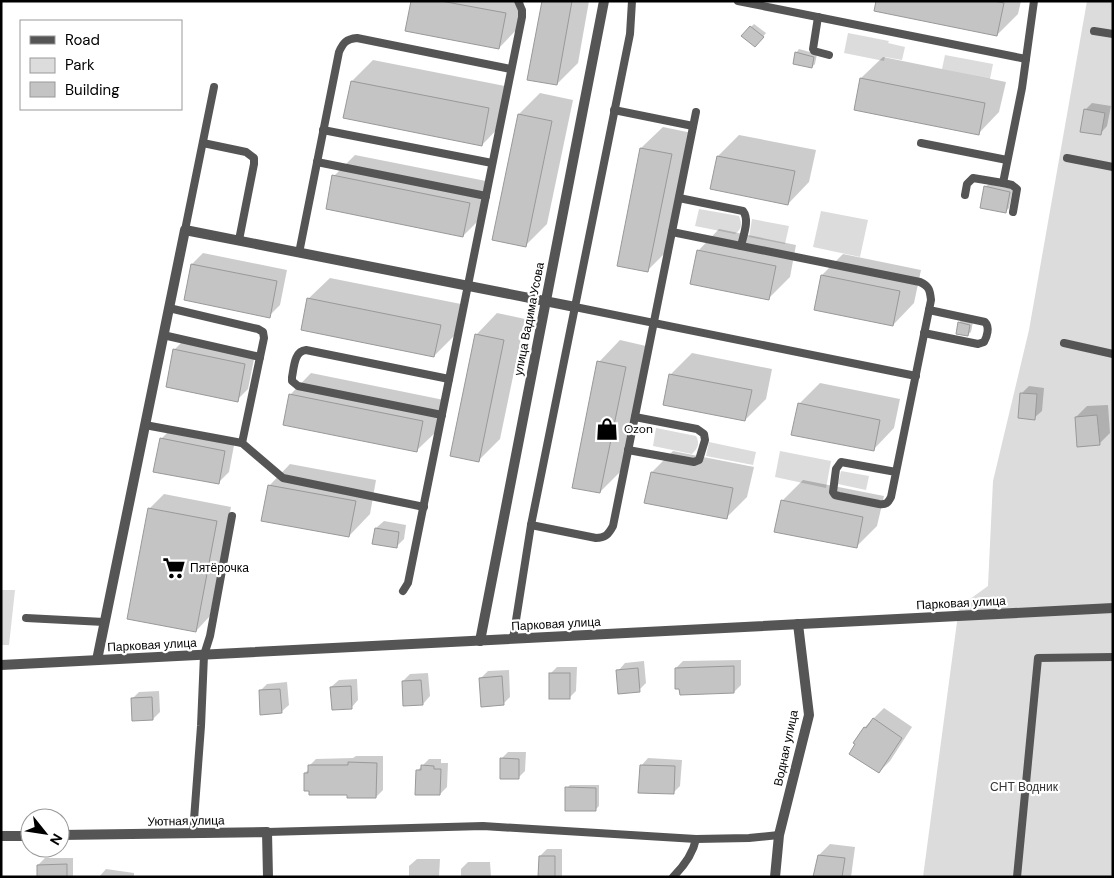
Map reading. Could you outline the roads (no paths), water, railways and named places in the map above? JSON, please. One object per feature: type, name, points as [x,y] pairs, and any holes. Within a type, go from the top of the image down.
[{"type":"street","name":"улица Вадима Усова","points":[[480,641],[604,1]]},
{"type":"street","points":[[97,660],[185,230],[575,308]]},
{"type":"street","name":"Парковая улица","points":[[1,665],[1113,608]]},
{"type":"street","name":"Водная улица","points":[[775,877],[780,835],[809,714],[798,624]]},
{"type":"street","points":[[267,832],[268,877]]},
{"type":"street","name":"Уютная улица","points":[[70,835],[267,832]]},
{"type":"street","points":[[1,836],[20,836]]},
{"type":"lane","points":[[403,591],[408,583],[424,507],[522,16],[522,10],[518,1]]},
{"type":"lane","points":[[513,639],[531,525],[630,34],[632,1]]},
{"type":"lane","points":[[738,1],[1026,59]]},
{"type":"lane","points":[[1002,183],[1022,88],[1034,1]]},
{"type":"lane","points":[[818,17],[812,48],[814,51],[829,54]]},
{"type":"lane","points":[[1094,31],[1113,34]]},
{"type":"lane","points":[[299,252],[339,52],[343,43],[349,38],[357,38],[511,69]]},
{"type":"lane","points":[[185,230],[214,87]]},
{"type":"lane","points":[[614,110],[693,126]]},
{"type":"lane","points":[[531,525],[596,538],[603,538],[609,534],[635,417],[696,112]]},
{"type":"lane","points":[[323,130],[492,163]]},
{"type":"lane","points":[[203,143],[246,152],[254,158],[239,240]]},
{"type":"lane","points":[[921,143],[1007,160]]},
{"type":"lane","points":[[1067,158],[1113,167]]},
{"type":"lane","points":[[317,162],[486,196]]},
{"type":"lane","points":[[965,195],[967,184],[972,178],[1012,185],[1017,189],[1013,212]]},
{"type":"lane","points":[[679,198],[743,211],[746,215],[746,221],[741,246]]},
{"type":"lane","points":[[672,232],[920,282],[926,285],[930,290],[929,310],[891,497],[884,504],[839,496],[833,492],[836,469],[842,462],[896,472]]},
{"type":"lane","points":[[169,308],[258,329],[263,332],[264,338],[242,443]]},
{"type":"lane","points":[[575,308],[916,376]]},
{"type":"lane","points":[[924,333],[978,344],[984,342],[986,338],[988,328],[985,322],[929,310]]},
{"type":"lane","points":[[163,335],[260,357]]},
{"type":"lane","points":[[1064,343],[1113,354]]},
{"type":"lane","points":[[442,415],[298,386],[292,381],[292,378],[298,353],[306,350],[449,378]]},
{"type":"lane","points":[[628,450],[694,462],[699,460],[705,440],[704,434],[697,429],[635,417]]},
{"type":"lane","points":[[145,425],[242,443],[282,478],[424,507]]},
{"type":"lane","points":[[193,833],[204,655],[210,636],[232,516]]},
{"type":"lane","points":[[26,618],[104,622]]},
{"type":"lane","points":[[1018,877],[1038,658],[1113,657]]},
{"type":"lane","points":[[267,832],[483,826],[696,839],[780,835]]},
{"type":"lane","points":[[673,877],[689,858],[696,839]]},
{"type":"place","name":"Ozon","points":[[607,429]]},
{"type":"place","name":"Пятёрочка","points":[[174,568]]},
{"type":"park label","name":"СНТ Водник","points":[[1024,787]]}]
